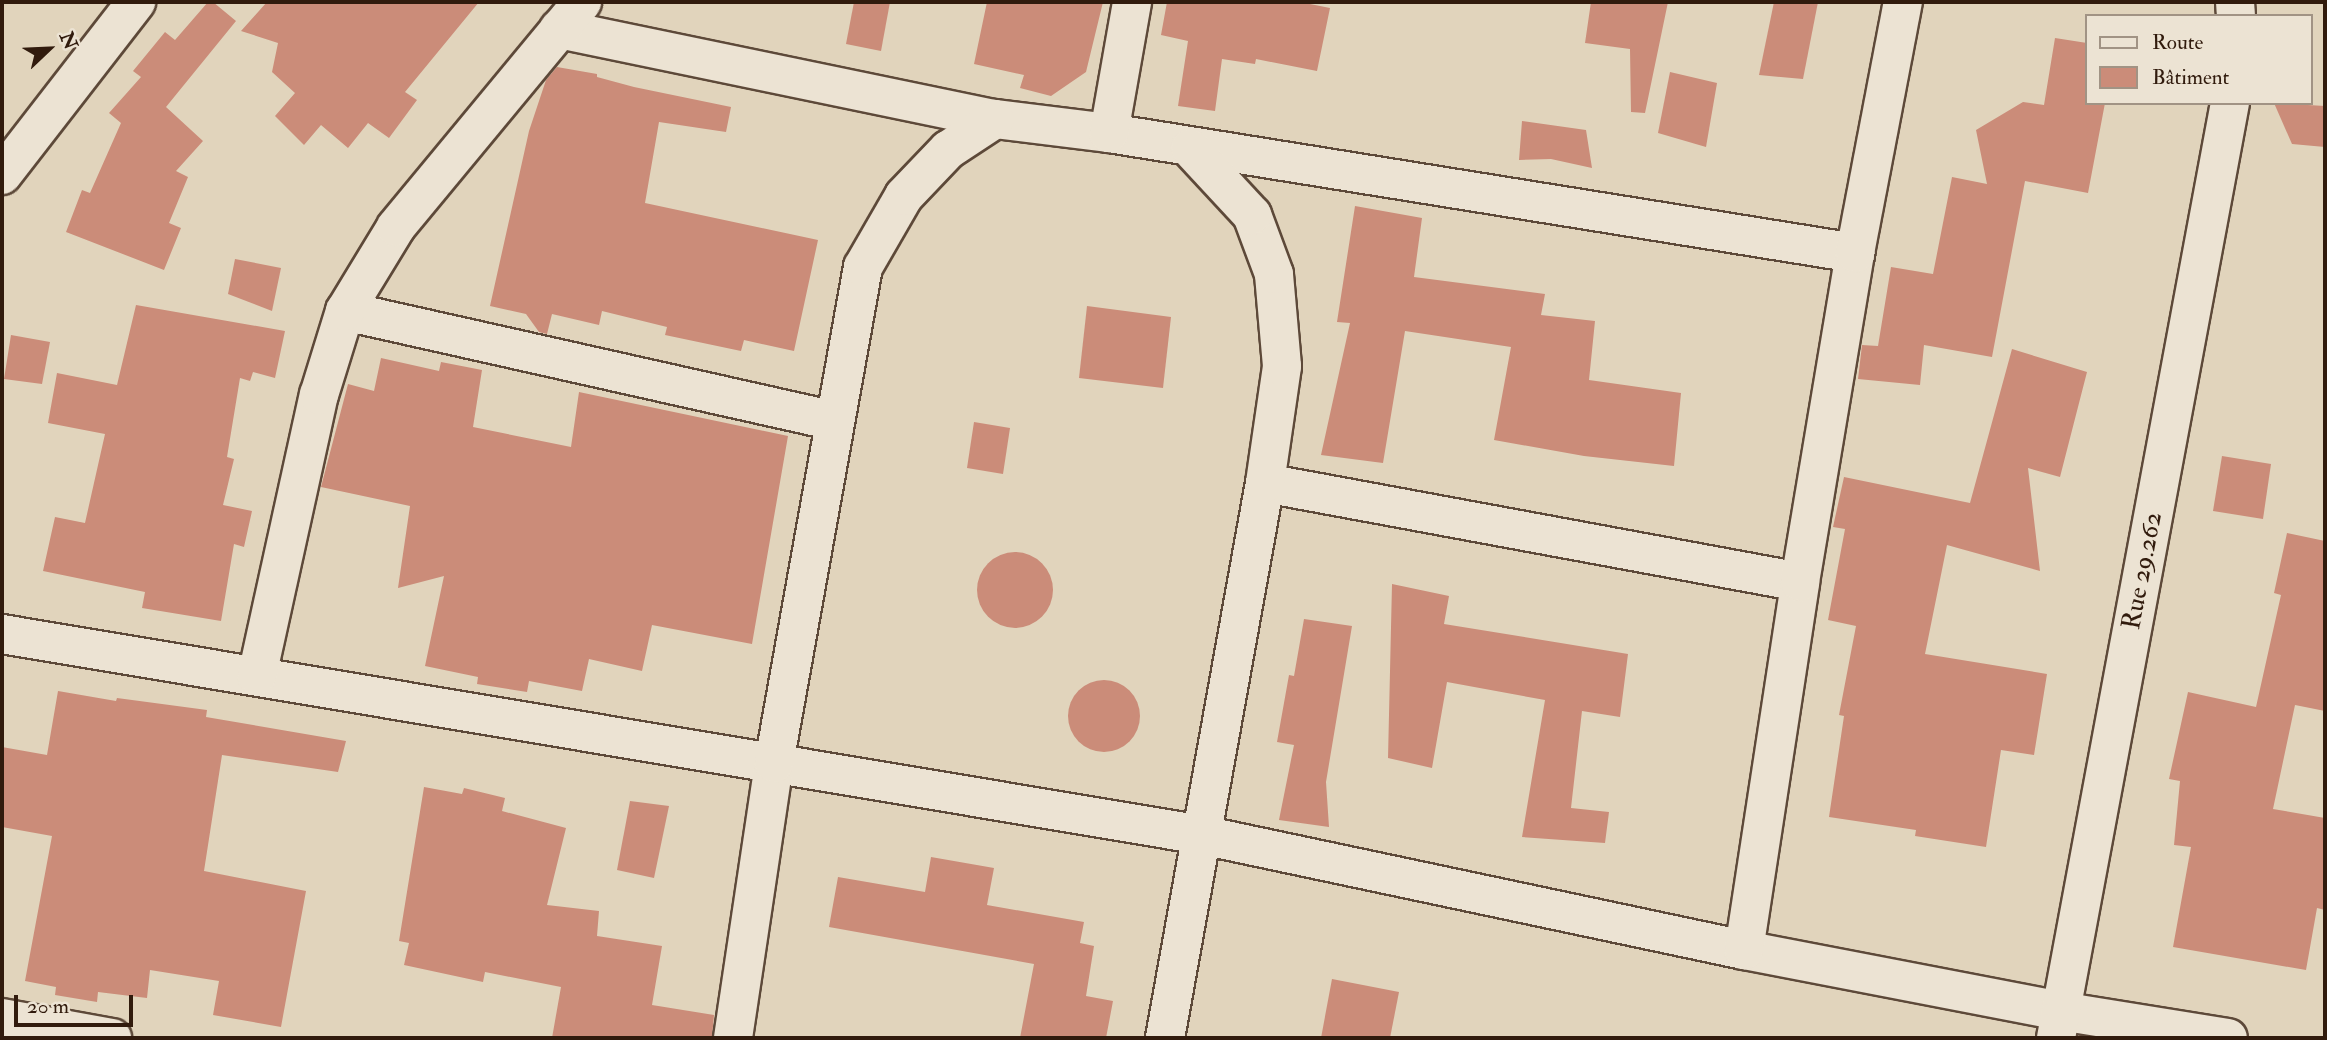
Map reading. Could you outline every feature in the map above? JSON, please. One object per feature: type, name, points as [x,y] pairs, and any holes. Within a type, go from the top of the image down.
[{"type":"street","points":[[2,174],[136,2]]},
{"type":"street","points":[[1109,133],[1132,2]]},
{"type":"street","points":[[1744,950],[1800,582],[1855,253],[1903,2]]},
{"type":"street","points":[[257,676],[319,395],[345,311],[396,227],[570,15],[995,119],[1109,133],[1855,253]]},
{"type":"street","name":"Rue 29.262","points":[[2058,1024],[2230,105]]},
{"type":"street","points":[[733,1038],[774,764],[863,267],[904,196],[948,150],[995,119]]},
{"type":"street","points":[[1165,1038],[1265,483],[1282,366],[1274,274],[1252,215],[1190,148]]},
{"type":"street","points":[[345,311],[835,421]]},
{"type":"street","points":[[1265,483],[1800,582]]},
{"type":"street","points":[[2,634],[1202,835],[1744,950],[2058,1024],[2228,1038]]},
{"type":"street","points":[[2,1018],[112,1038]]},
{"type":"building","points":[[208,2],[213,2],[236,21],[166,107],[203,141],[176,171],[188,177],[169,223],[181,228],[164,270],[66,232],[82,190],[90,193],[121,123],[109,113],[141,77],[133,71],[165,32],[175,40]]},
{"type":"building","points":[[267,2],[479,2],[405,92],[417,100],[389,138],[368,123],[348,148],[321,125],[304,145],[275,116],[295,93],[272,72],[278,43],[241,31]]},
{"type":"building","points":[[854,2],[890,2],[881,51],[846,44]]},
{"type":"building","points":[[987,2],[1103,2],[1086,72],[1051,96],[1020,88],[1024,75],[974,64]]},
{"type":"building","points":[[1167,2],[1300,2],[1330,8],[1317,71],[1256,59],[1255,64],[1222,59],[1215,111],[1178,106],[1188,41],[1161,35]]},
{"type":"building","points":[[1591,2],[1668,2],[1645,113],[1631,112],[1630,49],[1585,43]]},
{"type":"building","points":[[1774,2],[1818,2],[1803,79],[1759,75]]},
{"type":"building","points":[[2055,38],[2086,43],[2086,105],[2105,105],[2088,193],[2025,181],[1992,357],[1924,345],[1920,385],[1858,379],[1862,345],[1878,346],[1891,267],[1933,274],[1952,177],[1987,184],[1976,130],[2023,102],[2044,105]]},
{"type":"building","points":[[557,67],[597,74],[597,77],[634,87],[731,107],[726,132],[659,122],[645,203],[818,240],[794,351],[744,340],[741,351],[665,335],[667,327],[602,311],[599,325],[552,314],[547,334],[539,332],[526,314],[490,306],[529,131],[546,80]]},
{"type":"building","points":[[1670,72],[1717,83],[1706,147],[1658,133]]},
{"type":"building","points":[[2275,105],[2325,106],[2325,147],[2292,144]]},
{"type":"building","points":[[1522,121],[1586,130],[1592,168],[1551,159],[1519,160]]},
{"type":"building","points":[[1355,206],[1422,218],[1414,277],[1545,294],[1541,315],[1595,321],[1589,380],[1681,393],[1674,466],[1584,456],[1494,440],[1511,347],[1405,331],[1383,463],[1321,455],[1350,323],[1337,322]]},
{"type":"building","points":[[235,259],[281,268],[272,311],[228,294]]},
{"type":"building","points":[[136,305],[285,331],[275,378],[253,372],[250,381],[240,378],[227,457],[234,459],[223,505],[252,511],[244,547],[234,544],[221,621],[142,608],[145,592],[43,571],[55,517],[85,523],[105,434],[48,423],[57,373],[117,385]]},
{"type":"building","points":[[1087,306],[1171,317],[1163,388],[1079,378]]},
{"type":"building","points":[[11,335],[50,342],[42,384],[4,379]]},
{"type":"building","points":[[2012,349],[2087,372],[2060,477],[2028,468],[2040,571],[1947,545],[1925,654],[2047,674],[2034,755],[2001,750],[1986,847],[1915,836],[1916,830],[1829,817],[1844,716],[1839,715],[1856,626],[1828,620],[1845,529],[1833,527],[1844,477],[1970,503]]},
{"type":"building","points":[[381,358],[439,371],[441,362],[482,370],[473,427],[571,447],[579,392],[788,436],[752,644],[652,625],[642,671],[589,659],[582,691],[529,681],[527,692],[477,684],[478,677],[425,666],[444,576],[398,588],[410,506],[321,487],[348,384],[374,391]]},
{"type":"building","points":[[974,422],[1010,428],[1003,474],[967,468]]},
{"type":"building","points":[[2222,456],[2271,464],[2263,519],[2213,511]]},
{"type":"building","points":[[2287,533],[2325,541],[2325,711],[2295,705],[2273,809],[2325,818],[2325,910],[2317,908],[2306,970],[2173,947],[2191,847],[2174,845],[2180,781],[2169,779],[2188,692],[2256,707],[2281,595],[2274,593]]},
{"type":"building","points":[[1015,552],[1030,555],[1042,563],[1050,575],[1053,590],[1050,605],[1042,617],[1030,625],[1015,628],[1000,625],[988,617],[980,605],[977,590],[980,575],[988,563],[1000,555]]},
{"type":"building","points":[[1392,584],[1449,596],[1444,624],[1628,654],[1620,717],[1582,711],[1571,808],[1609,812],[1605,843],[1522,837],[1545,700],[1447,682],[1432,768],[1388,758]]},
{"type":"building","points":[[1304,619],[1352,626],[1326,782],[1329,827],[1279,820],[1294,745],[1277,742],[1289,675],[1294,676]]},
{"type":"building","points":[[1104,680],[1118,683],[1130,690],[1137,702],[1140,716],[1137,730],[1130,742],[1118,749],[1104,752],[1090,749],[1078,742],[1071,730],[1068,716],[1071,702],[1078,690],[1090,683]]},
{"type":"building","points":[[58,691],[116,701],[117,698],[207,710],[206,717],[346,741],[338,772],[222,755],[204,871],[306,891],[281,1027],[213,1015],[219,981],[150,970],[147,998],[98,992],[97,1002],[55,995],[56,987],[25,981],[52,836],[2,827],[2,747],[47,755]]},
{"type":"building","points":[[424,787],[462,794],[464,788],[505,798],[502,811],[566,828],[547,905],[599,911],[597,936],[662,946],[652,1005],[714,1015],[712,1038],[552,1038],[561,987],[485,972],[483,982],[404,965],[409,943],[399,941]]},
{"type":"building","points":[[630,801],[669,806],[654,878],[617,870]]},
{"type":"building","points":[[931,857],[994,868],[987,905],[1084,922],[1080,943],[1094,946],[1086,996],[1113,1001],[1106,1038],[1020,1038],[1034,964],[829,927],[838,877],[925,892]]},
{"type":"building","points":[[1332,979],[1399,992],[1390,1038],[1321,1038]]}]
